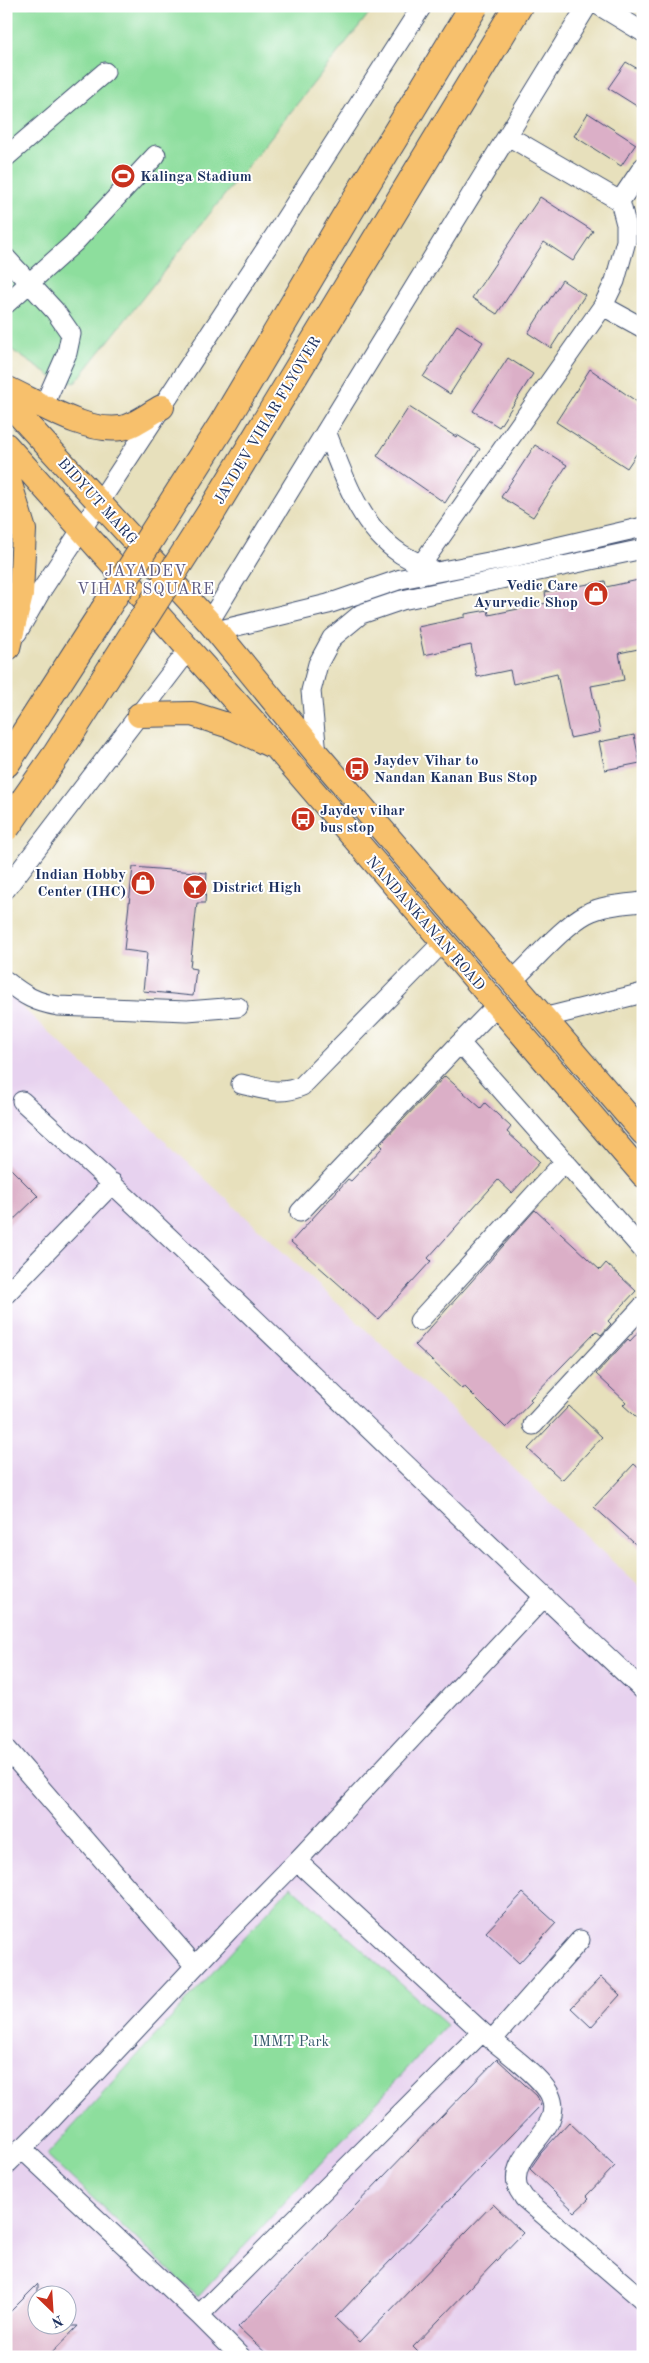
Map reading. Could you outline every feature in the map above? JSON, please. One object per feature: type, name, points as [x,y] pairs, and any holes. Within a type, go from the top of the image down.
[{"type":"highway","points":[[6,763],[224,422],[474,6]]},
{"type":"highway","name":"JAYDEV VIHAR FLYOVER","points":[[6,827],[57,754],[212,511],[518,6]]},
{"type":"main road","points":[[6,388],[78,422],[107,428],[123,428],[162,407]]},
{"type":"main road","name":"BIDYUT MARG","points":[[6,401],[213,627]]},
{"type":"main road","name":"BIDYUT MARG","points":[[6,445],[190,648]]},
{"type":"main road","points":[[6,472],[24,530],[21,595],[7,650]]},
{"type":"main road","name":"NANDANKANAN ROAD","points":[[213,627],[317,754],[643,1133]]},
{"type":"main road","name":"NANDANKANAN ROAD","points":[[190,648],[643,1175]]},
{"type":"main road","points":[[139,715],[192,714],[230,726],[276,748]]},
{"type":"street","points":[[7,650],[41,591],[276,235],[422,6]]},
{"type":"street","points":[[213,627],[326,431],[587,6]]},
{"type":"street","points":[[600,6],[643,32]]},
{"type":"street","points":[[6,157],[105,72]]},
{"type":"street","points":[[428,569],[603,306],[620,265],[626,241],[626,224],[620,201],[508,136]]},
{"type":"street","points":[[6,304],[74,243],[156,155]]},
{"type":"street","points":[[620,201],[643,167]]},
{"type":"street","points":[[6,258],[55,311],[71,334],[67,353],[44,405]]},
{"type":"street","points":[[603,306],[643,328]]},
{"type":"street","points":[[326,431],[354,499],[365,520],[400,554],[428,569]]},
{"type":"street","points":[[213,627],[290,615],[428,569],[643,527]]},
{"type":"street","points":[[317,754],[312,691],[318,664],[332,638],[361,614],[402,600],[643,549]]},
{"type":"street","points":[[6,889],[190,648]]},
{"type":"street","points":[[512,981],[564,931],[587,913],[620,904],[643,902]]},
{"type":"street","points":[[241,1084],[273,1092],[286,1092],[302,1086],[314,1076],[442,943]]},
{"type":"street","points":[[6,981],[25,996],[39,1003],[58,1006],[187,1011],[238,1007]]},
{"type":"street","points":[[543,1018],[643,994]]},
{"type":"street","points":[[300,1212],[496,1006]]},
{"type":"street","points":[[460,1043],[643,1250]]},
{"type":"street","points":[[22,1101],[113,1183],[543,1598],[643,1690]]},
{"type":"street","points":[[419,1321],[565,1161]]},
{"type":"street","points":[[6,1294],[113,1183]]},
{"type":"street","points":[[532,1425],[643,1306]]},
{"type":"street","points":[[6,2164],[48,2123],[195,1966],[297,1861],[543,1598]]},
{"type":"street","points":[[6,1748],[195,1966]]},
{"type":"street","points":[[297,1861],[487,2036],[538,2079],[550,2094],[554,2108],[548,2123],[522,2158],[516,2185],[524,2198],[643,2300]]},
{"type":"street","points":[[199,2315],[487,2036],[580,1940]]},
{"type":"street","points":[[21,2148],[199,2315],[241,2357]]},
{"type":"shaded area","points":[[6,992],[643,1590],[643,2357],[6,2357]]},
{"type":"green space","name":"Kalinga Stadium","points":[[6,6],[375,6],[75,383],[52,377],[6,346]]},
{"type":"green space","name":"IMMT Park","points":[[291,1886],[447,2025],[198,2297],[47,2155]]},
{"type":"building","points":[[626,62],[643,72],[643,110],[608,88]]},
{"type":"building","points":[[588,113],[636,144],[621,166],[574,136]]},
{"type":"building","points":[[540,197],[593,231],[573,261],[544,242],[497,314],[472,298]]},
{"type":"building","points":[[562,280],[585,295],[551,348],[528,333]]},
{"type":"building","points":[[457,325],[483,342],[450,394],[423,377]]},
{"type":"building","points":[[508,358],[533,374],[499,427],[473,411]]},
{"type":"building","points":[[590,369],[643,406],[643,444],[627,468],[556,422]]},
{"type":"building","points":[[409,407],[456,437],[457,435],[480,449],[445,503],[377,456]]},
{"type":"building","points":[[535,445],[567,465],[533,517],[501,497]]},
{"type":"building","points":[[643,579],[643,648],[619,653],[624,680],[591,686],[600,732],[570,738],[557,674],[513,684],[510,670],[477,677],[471,645],[424,655],[418,627],[465,617],[465,614],[488,610],[489,615],[547,603],[545,592],[605,581],[606,587]]},
{"type":"building","points":[[634,735],[640,763],[605,770],[599,742]]},
{"type":"building","points":[[133,867],[207,873],[205,903],[197,903],[190,968],[196,969],[193,996],[143,991],[147,953],[124,950]]},
{"type":"building","points":[[445,1076],[481,1108],[485,1103],[511,1127],[507,1132],[540,1162],[512,1193],[498,1180],[428,1258],[431,1261],[378,1319],[291,1242],[348,1179],[351,1181],[383,1147],[380,1144]]},
{"type":"building","points":[[6,1164],[38,1196],[6,1227]]},
{"type":"building","points":[[535,1210],[600,1270],[606,1263],[636,1291],[608,1321],[611,1324],[601,1335],[596,1331],[530,1399],[532,1401],[506,1428],[464,1386],[462,1389],[415,1345]]},
{"type":"building","points":[[643,1327],[643,1423],[623,1405],[626,1402],[596,1374],[628,1339],[630,1341]]},
{"type":"building","points":[[569,1406],[602,1437],[562,1480],[528,1449]]},
{"type":"building","points":[[634,1464],[643,1472],[643,1551],[594,1507]]},
{"type":"building","points":[[523,1893],[556,1923],[519,1963],[486,1932]]},
{"type":"building","points":[[601,1977],[620,1995],[591,2027],[571,2008]]},
{"type":"building","points":[[497,2059],[537,2096],[541,2105],[335,2318],[360,2342],[493,2204],[523,2233],[413,2347],[423,2357],[270,2357],[238,2327]]},
{"type":"building","points":[[569,2122],[615,2166],[586,2196],[589,2199],[575,2212],[530,2169],[541,2153]]},
{"type":"building","points":[[28,2294],[28,2336],[68,2336],[48,2357],[6,2357],[6,2316]]},
{"type":"place","name":"Kalinga Stadium","points":[[123,176]]},
{"type":"place","name":"Vedic Care Ayurvedic Shop","points":[[596,594]]},
{"type":"place","name":"Jaydev Vihar to Nandan Kanan Bus Stop","points":[[357,769]]},
{"type":"place","name":"Jaydev vihar bus stop","points":[[303,819]]},
{"type":"place","name":"Indian Hobby Center (IHC)","points":[[143,883]]},
{"type":"place","name":"District High","points":[[195,887]]},
{"type":"district","name":"JAYADEV VIHAR SQUARE","points":[[146,579]]}]
